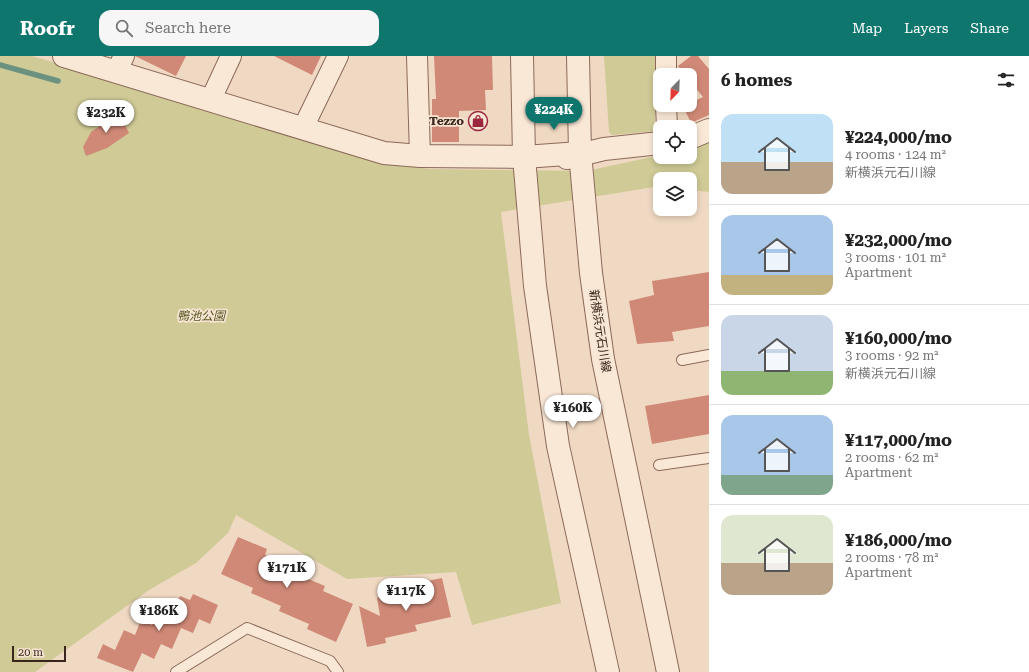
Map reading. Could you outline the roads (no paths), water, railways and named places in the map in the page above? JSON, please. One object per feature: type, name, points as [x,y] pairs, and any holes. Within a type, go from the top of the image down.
[{"type":"street","points":[[64,56],[120,64],[211,99],[384,152],[420,156],[524,156],[580,154],[653,144]]},
{"type":"street","points":[[211,99],[231,56]]},
{"type":"street","points":[[303,128],[338,56]]},
{"type":"street","points":[[417,56],[420,156]]},
{"type":"street","points":[[522,56],[524,156],[536,286],[558,446],[608,672]]},
{"type":"street","name":"新横浜元石川線","points":[[578,56],[580,154],[591,273],[603,359],[668,672]]},
{"type":"street","points":[[666,56],[666,68]]},
{"type":"street","points":[[524,156],[567,144],[572,138],[572,121],[580,114]]},
{"type":"street","points":[[697,135],[709,130]]},
{"type":"street","points":[[527,187],[534,180],[533,171],[536,168],[580,154]]},
{"type":"lane","points":[[682,360],[709,355]]},
{"type":"lane","points":[[659,465],[709,458]]},
{"type":"lane","points":[[176,672],[247,628],[330,662],[338,672]]},
{"type":"waterway","points":[[0,65],[58,81]]},
{"type":"place","name":"Tezzo","points":[[478,121]]},
{"type":"park label","name":"鴨池公園","points":[[201,316]]}]
